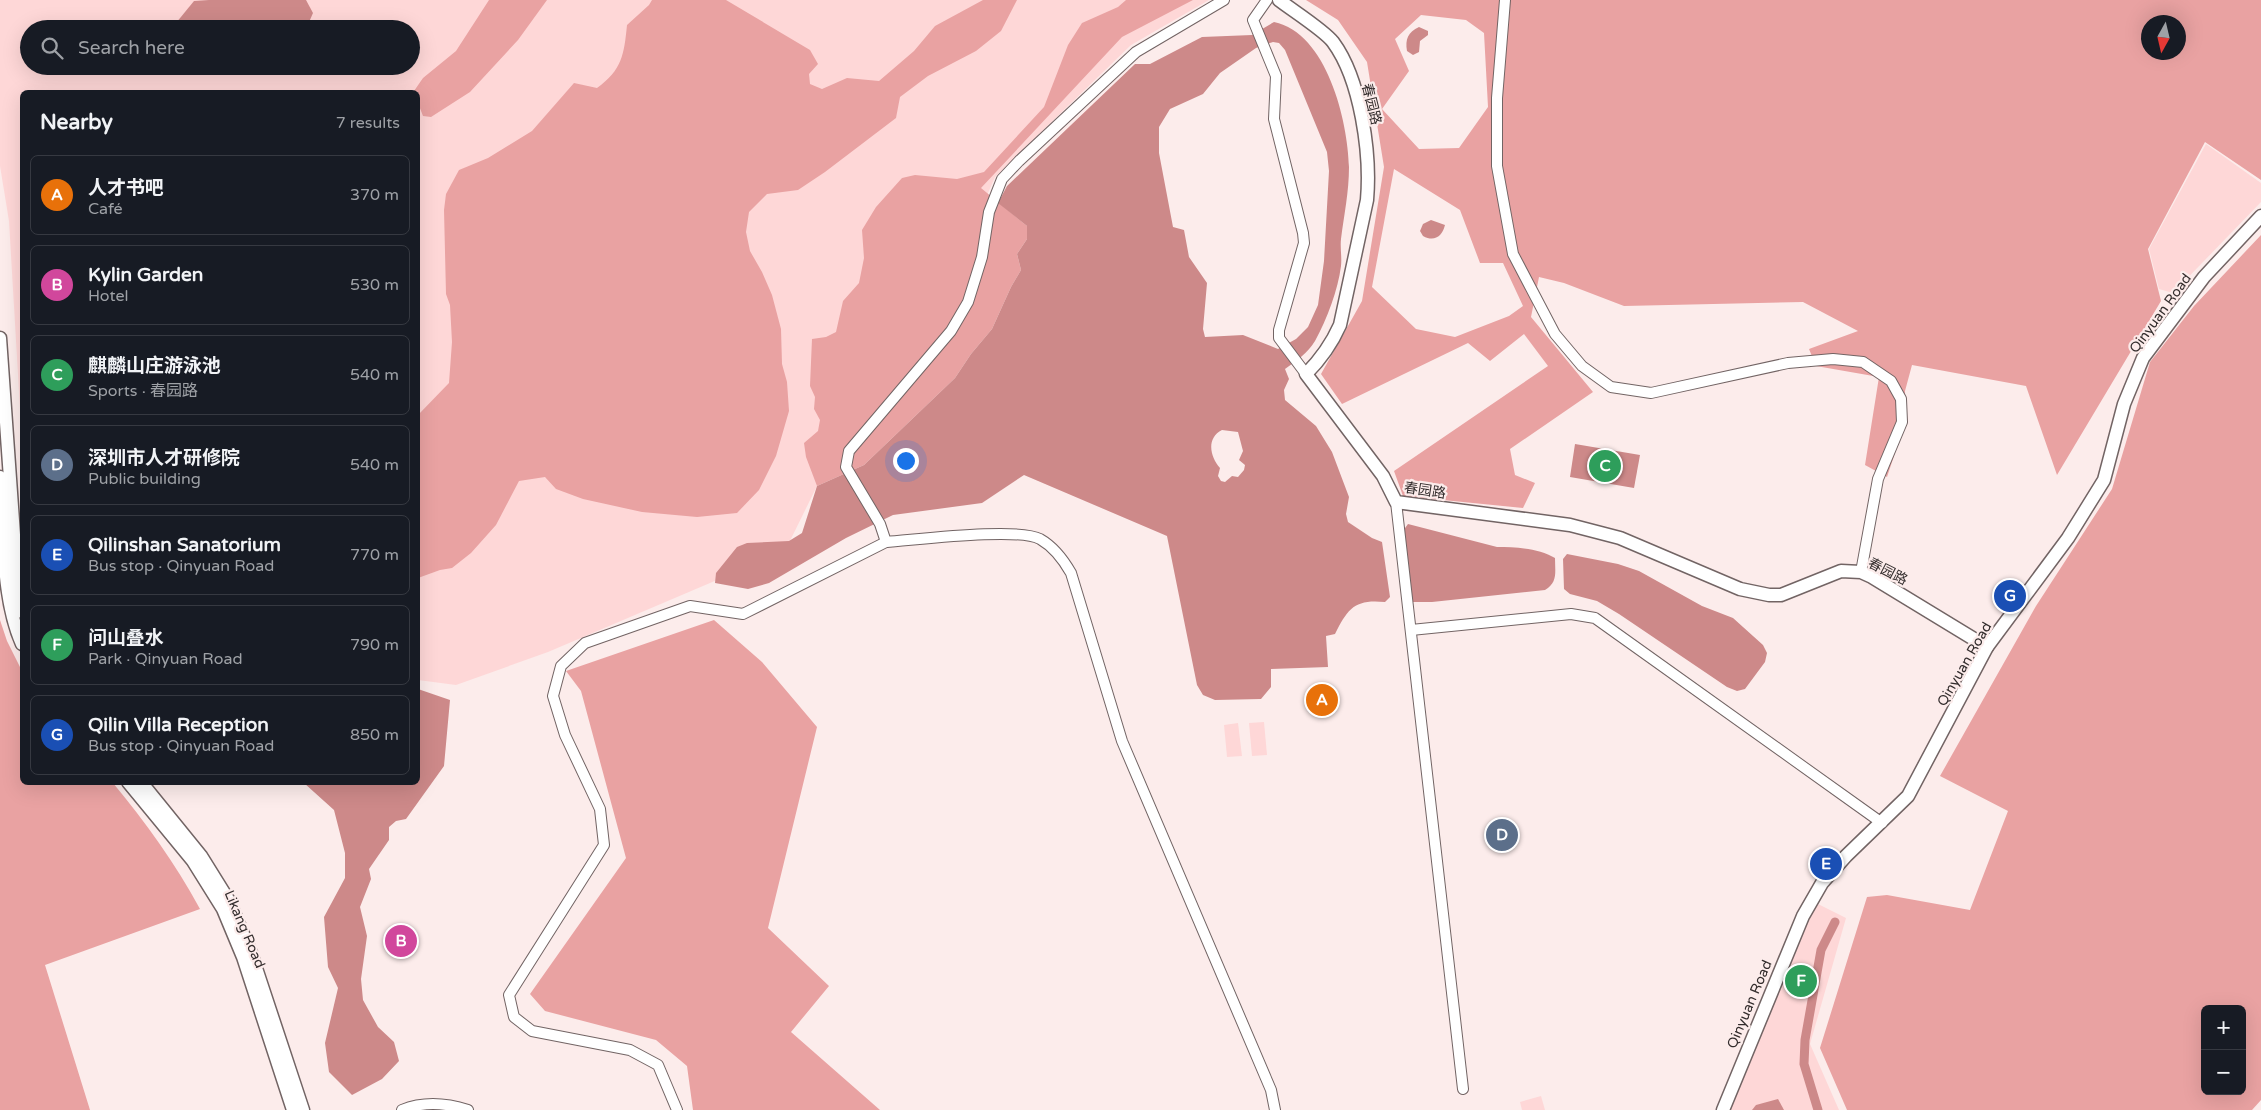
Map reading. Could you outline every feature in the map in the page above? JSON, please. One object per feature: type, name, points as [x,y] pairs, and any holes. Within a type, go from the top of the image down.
[{"type":"street","points":[[886,542],[880,524],[846,467],[849,451],[951,331],[968,302],[982,257],[989,212],[1002,179],[1026,154],[1136,52],[1224,0]]},
{"type":"street","points":[[1267,0],[1253,20],[1276,76],[1274,119],[1304,243],[1279,330],[1279,338],[1306,374]]},
{"type":"street","name":"春园路","points":[[1279,0],[1333,41],[1346,63],[1362,116],[1368,182],[1367,200],[1340,325],[1318,363],[1306,374],[1383,476],[1396,502],[1570,525],[1620,538],[1740,589],[1769,595],[1781,594],[1841,571],[1861,572],[1987,647]]},
{"type":"street","points":[[1505,0],[1497,98],[1497,166],[1514,254],[1555,334],[1582,366],[1611,386],[1651,394],[1788,363],[1833,359],[1863,362],[1891,381],[1902,399],[1902,422],[1878,479],[1861,572]]},
{"type":"street","name":"Qinyuan Road","points":[[1723,1110],[1803,916],[1822,883],[1846,856],[1908,796],[1987,647],[2068,538],[2104,480],[2124,404],[2143,358],[2204,278],[2261,216]]},
{"type":"street","points":[[0,338],[20,598]]},
{"type":"street","points":[[0,477],[8,594],[12,615],[20,638]]},
{"type":"street","points":[[1396,502],[1463,1089]]},
{"type":"street","points":[[677,1110],[658,1065],[630,1050],[532,1031],[514,1017],[509,995],[604,845],[600,809],[566,735],[554,696],[561,666],[585,643],[690,606],[743,614],[886,542],[998,534],[1039,538],[1060,554],[1071,573],[1122,741],[1271,1090],[1275,1110]]},
{"type":"street","points":[[1411,630],[1571,614],[1594,618],[1882,823]]},
{"type":"street","name":"Likang Road","points":[[131,785],[190,856],[218,899],[242,957],[293,1110]]},
{"type":"street","name":"Likang Road","points":[[142,785],[201,856],[232,906],[251,953],[303,1110]]},
{"type":"street","points":[[402,1110],[416,1105],[450,1104],[468,1110]]},
{"type":"shaded area","points":[[0,0],[1209,0],[1131,45],[995,177],[971,232],[817,486],[785,551],[548,652],[456,685],[420,680],[420,90],[20,90],[20,409],[9,221],[0,166]]},
{"type":"shaded area","points":[[306,0],[313,13],[310,20],[178,20],[194,1]]},
{"type":"shaded area","points":[[489,0],[547,0],[518,40],[470,92],[431,117],[423,116],[420,108],[420,90],[415,90],[423,78],[456,51]]},
{"type":"shaded area","points":[[652,0],[726,0],[810,50],[818,64],[809,74],[810,84],[822,89],[847,78],[879,81],[914,51],[935,26],[983,0],[1017,0],[1001,31],[976,51],[928,76],[900,97],[896,118],[798,190],[767,194],[749,212],[746,232],[750,251],[772,295],[781,329],[782,364],[787,382],[789,411],[776,456],[759,490],[737,513],[697,517],[642,512],[583,499],[556,489],[545,477],[519,481],[496,525],[471,553],[452,568],[420,577],[420,413],[449,383],[452,342],[450,305],[446,294],[444,210],[446,194],[459,170],[488,158],[532,131],[574,83],[597,88],[612,75],[623,53],[627,25]]},
{"type":"shaded area","points":[[1126,0],[1193,0],[1122,37],[981,188],[1027,226],[1027,239],[1017,254],[1021,270],[992,329],[971,354],[955,378],[864,465],[817,486],[806,457],[804,443],[818,431],[820,420],[814,409],[815,397],[810,386],[812,339],[826,337],[836,332],[843,301],[859,283],[864,258],[862,230],[876,207],[902,178],[915,175],[957,179],[984,172],[1044,107],[1068,45],[1082,23],[1118,7]]},
{"type":"shaded area","points":[[1306,0],[2261,0],[2261,180],[2205,142],[2148,249],[2161,301],[2057,475],[2026,386],[1912,365],[1905,391],[1906,420],[1887,477],[1865,465],[1879,377],[1816,366],[1809,349],[1858,331],[1803,302],[1624,306],[1564,283],[1539,277],[1531,317],[1593,392],[1510,449],[1515,475],[1535,483],[1523,508],[1403,496],[1394,471],[1548,366],[1524,334],[1490,361],[1468,343],[1342,404],[1321,374],[1362,301],[1384,167],[1367,62],[1338,20]],"holes":[[[1421,15],[1466,20],[1484,33],[1488,107],[1459,148],[1419,149],[1382,109],[1409,71],[1395,39]],[[1394,169],[1460,210],[1480,263],[1503,263],[1523,306],[1509,316],[1455,337],[1416,329],[1372,287]]]},
{"type":"shaded area","points":[[1274,22],[1292,30],[1308,43],[1321,61],[1331,81],[1339,104],[1348,148],[1348,185],[1341,239],[1341,266],[1335,294],[1315,341],[1305,353],[1285,369],[1289,379],[1284,390],[1285,400],[1316,426],[1332,452],[1349,497],[1346,514],[1348,522],[1372,538],[1382,542],[1390,597],[1385,602],[1366,602],[1354,607],[1344,618],[1335,634],[1326,636],[1328,667],[1271,669],[1271,687],[1261,699],[1215,700],[1203,695],[1197,685],[1167,536],[1024,475],[982,503],[893,515],[846,538],[769,583],[748,589],[715,583],[716,573],[737,547],[747,543],[789,541],[802,533],[817,486],[864,465],[955,378],[971,354],[992,329],[1021,270],[1017,254],[1027,239],[1027,226],[998,203],[1007,186],[1135,64],[1150,64],[1202,37],[1252,35]],"holes":[[[1273,42],[1279,43],[1285,50],[1327,152],[1329,171],[1324,261],[1318,305],[1308,327],[1296,339],[1278,349],[1243,335],[1205,337],[1203,329],[1207,283],[1189,257],[1184,230],[1173,227],[1159,153],[1159,127],[1170,109],[1203,94],[1220,73],[1256,48]],[[1222,430],[1238,432],[1243,451],[1239,460],[1245,465],[1244,470],[1238,477],[1232,476],[1225,482],[1221,481],[1218,476],[1220,468],[1214,459],[1211,448],[1217,433]]]},
{"type":"shaded area","points":[[1419,27],[1428,31],[1428,35],[1420,41],[1419,52],[1413,55],[1407,51],[1406,43],[1412,31]]},
{"type":"shaded area","points":[[2206,144],[2261,183],[2261,202],[2173,293],[2159,289],[2149,249]]},
{"type":"shaded area","points":[[1431,220],[1445,225],[1440,235],[1434,238],[1427,238],[1420,231],[1423,224]]},
{"type":"shaded area","points":[[2261,235],[2261,1100],[2252,1110],[1847,1110],[1820,1048],[1867,897],[1887,895],[1970,910],[2008,811],[1940,776],[2036,606],[2112,489],[2150,362],[2194,306]]},
{"type":"shaded area","points":[[1575,444],[1640,455],[1634,488],[1570,477]]},
{"type":"shaded area","points":[[1408,524],[1497,547],[1511,547],[1542,552],[1555,558],[1554,580],[1545,590],[1432,602],[1412,602],[1406,592],[1400,535]]},
{"type":"shaded area","points":[[1567,554],[1618,564],[1639,571],[1702,606],[1733,618],[1763,645],[1767,653],[1765,662],[1745,689],[1737,691],[1727,687],[1619,614],[1597,601],[1570,594],[1564,589],[1563,559]]},
{"type":"shaded area","points":[[0,620],[7,641],[20,667],[20,785],[115,785],[160,844],[200,909],[45,965],[90,1110],[0,1110]]},
{"type":"shaded area","points":[[714,620],[762,662],[817,727],[768,928],[829,986],[791,1032],[880,1110],[693,1110],[687,1066],[656,1040],[545,1011],[530,994],[626,858],[581,691],[566,671]]},
{"type":"shaded area","points":[[420,690],[450,700],[444,766],[406,819],[396,821],[389,827],[389,840],[369,869],[371,879],[360,907],[367,936],[361,979],[363,1000],[378,1027],[394,1042],[399,1061],[382,1079],[352,1095],[329,1072],[325,1043],[338,988],[328,967],[324,917],[345,878],[345,853],[334,810],[306,785],[420,785]]},
{"type":"shaded area","points":[[1264,722],[1267,755],[1252,756],[1249,723]]},
{"type":"shaded area","points":[[1238,723],[1242,756],[1227,757],[1224,725]]},
{"type":"shaded area","points":[[1808,899],[1846,918],[1810,1044],[1839,1110],[1719,1110]]},
{"type":"shaded area","points":[[1541,1096],[1545,1110],[1522,1110],[1520,1102]]},
{"type":"shaded area","points":[[1778,1099],[1784,1110],[1752,1110],[1756,1105]]},
{"type":"waterway","points":[[1818,1110],[1804,1064],[1805,1040],[1821,950],[1835,922]]},
{"type":"place","name":"麒麟山庄游泳池","points":[[1605,466]]},
{"type":"place","name":"Qilin Villa Reception","points":[[2010,596]]},
{"type":"place","name":"人才书吧","points":[[1322,700]]},
{"type":"place","name":"深圳市人才研修院","points":[[1502,835]]},
{"type":"place","name":"Qilinshan Sanatorium","points":[[1826,864]]},
{"type":"place","name":"Kylin Garden","points":[[401,941]]},
{"type":"place","name":"问山叠水","points":[[1801,981]]}]
